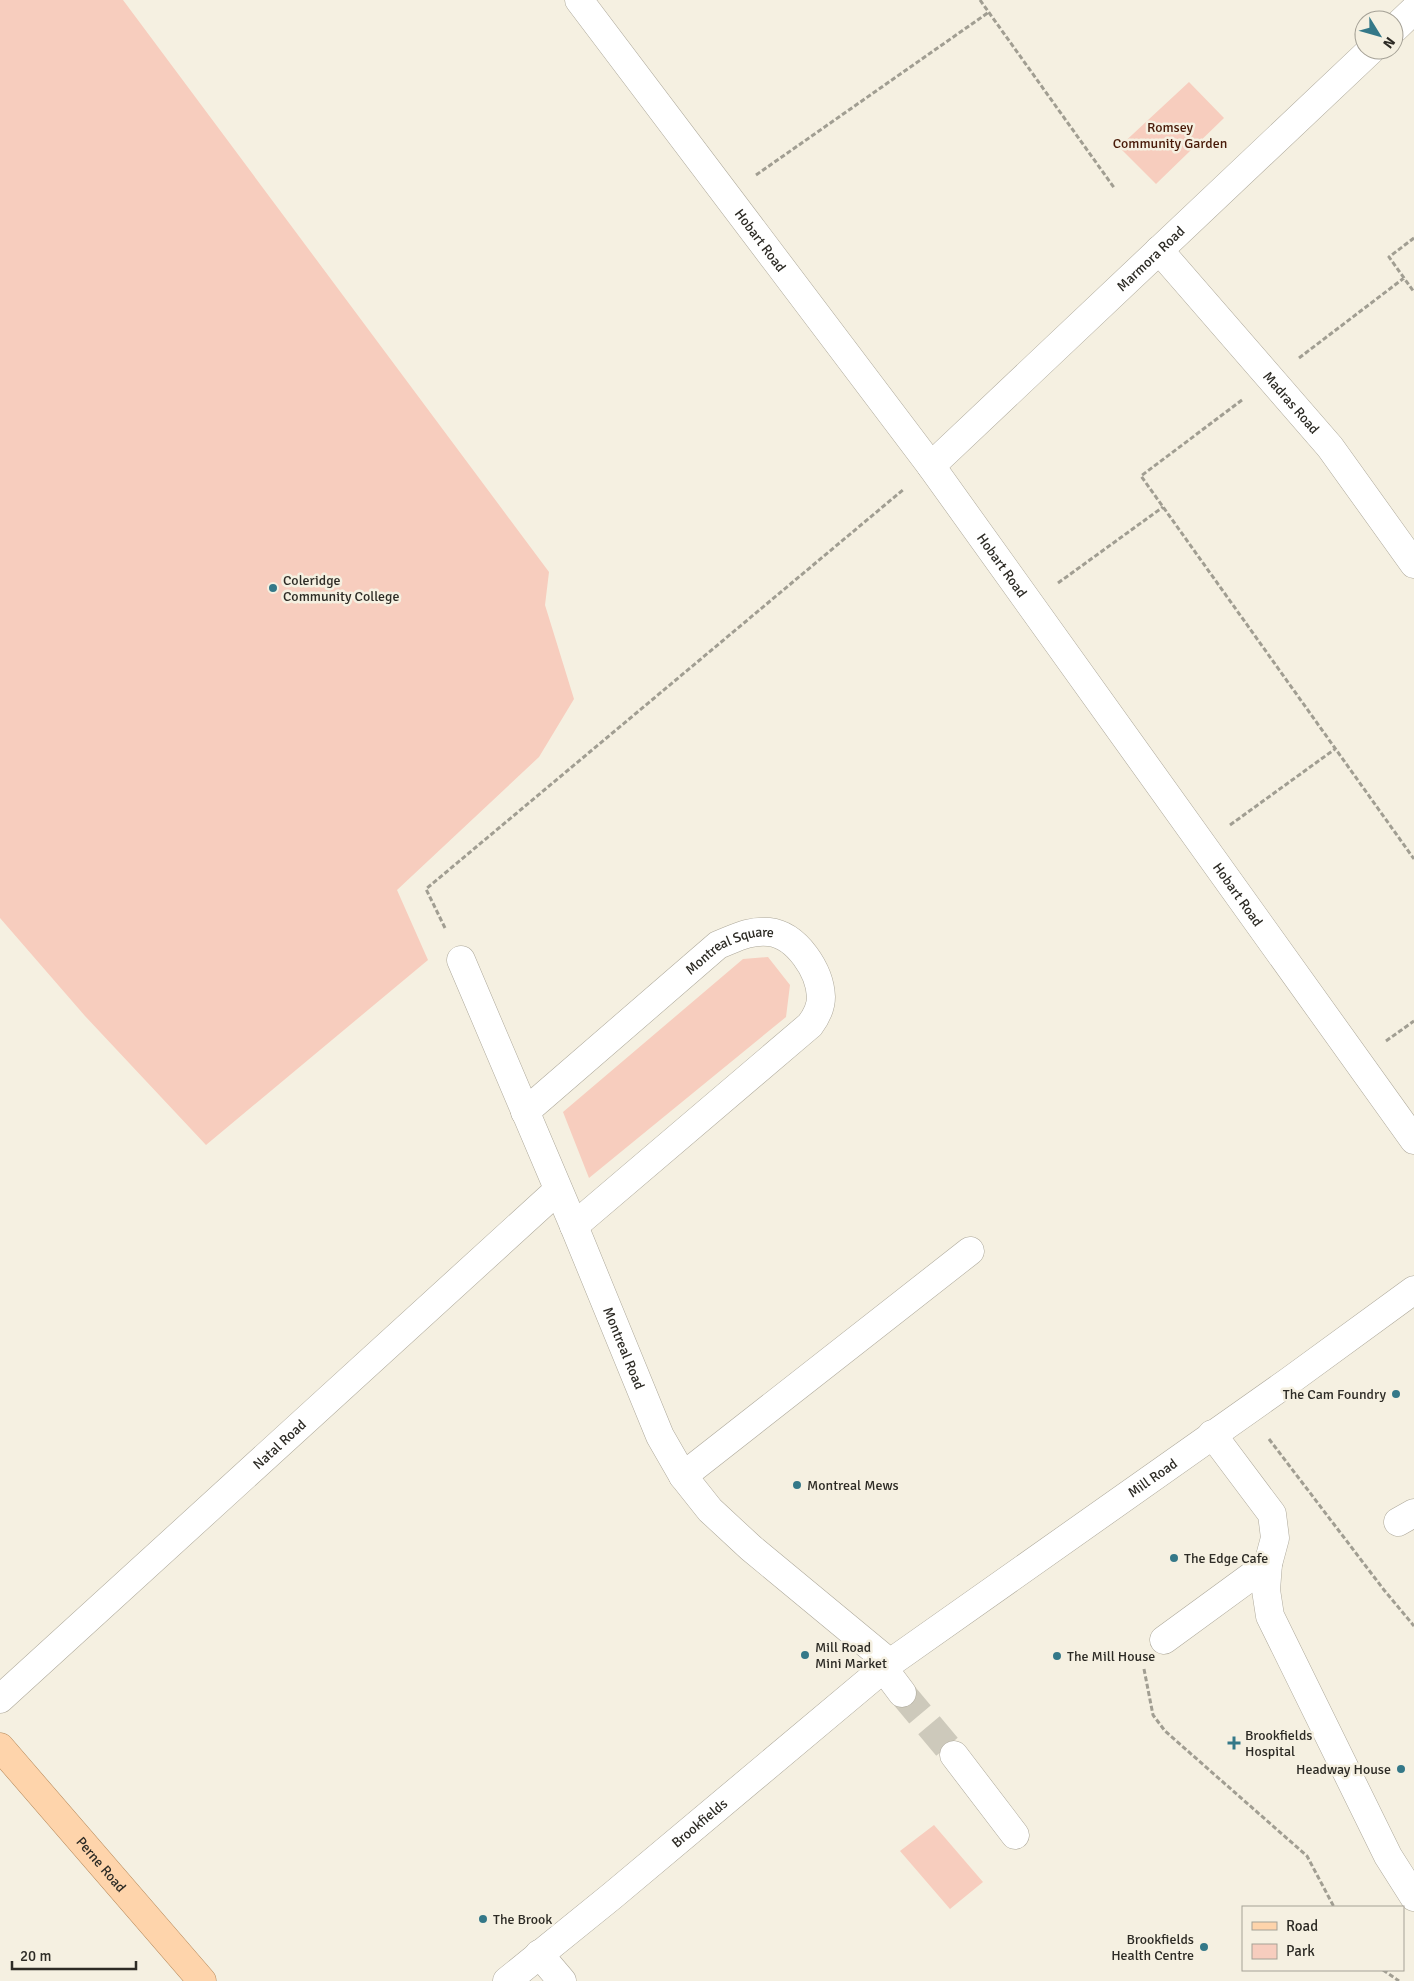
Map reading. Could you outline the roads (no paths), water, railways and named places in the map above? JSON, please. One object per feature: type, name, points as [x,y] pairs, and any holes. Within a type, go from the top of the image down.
[{"type":"main road","name":"Perne Road","points":[[0,1747],[202,1981]]},
{"type":"street","name":"Hobart Road","points":[[579,0],[931,466],[1414,1140]]},
{"type":"street","points":[[1404,18],[1414,8],[1408,0]]},
{"type":"street","name":"Marmora Road","points":[[931,466],[1360,60]]},
{"type":"street","name":"Madras Road","points":[[1159,250],[1330,447],[1414,564]]},
{"type":"street","name":"Montreal Square","points":[[525,1112],[718,945],[749,932],[772,932],[790,941],[806,957],[816,976],[821,998],[818,1013],[810,1026],[574,1226]]},
{"type":"street","name":"Montreal Road","points":[[461,960],[574,1226],[660,1436],[683,1476],[710,1510],[887,1666],[902,1693]]},
{"type":"street","name":"Natal Road","points":[[0,1699],[558,1190]]},
{"type":"street","points":[[683,1476],[970,1250]]},
{"type":"street","name":"Mill Road","points":[[887,1666],[1414,1290]]},
{"type":"street","points":[[1212,1434],[1272,1514],[1275,1538],[1268,1564],[1266,1590],[1270,1616],[1388,1856],[1414,1897]]},
{"type":"street","points":[[1164,1640],[1268,1564]]},
{"type":"street","name":"Brookfields","points":[[507,1981],[612,1896],[887,1666]]},
{"type":"street","points":[[954,1755],[1015,1835]]},
{"type":"street","points":[[540,1954],[562,1981]]},
{"type":"tunnel","points":[[902,1693],[954,1755]]},
{"type":"place","name":"Coleridge Community College","points":[[273,588]]},
{"type":"place","name":"The Cam Foundry","points":[[1396,1394]]},
{"type":"place","name":"Montreal Mews","points":[[797,1485]]},
{"type":"place","name":"The Edge Cafe","points":[[1174,1558]]},
{"type":"place","name":"Mill Road Mini Market","points":[[805,1655]]},
{"type":"place","name":"The Mill House","points":[[1057,1656]]},
{"type":"place","name":"Brookfields Hospital","points":[[1234,1743]]},
{"type":"place","name":"Headway House","points":[[1401,1769]]},
{"type":"place","name":"The Brook","points":[[483,1919]]},
{"type":"place","name":"Brookfields Health Centre","points":[[1204,1947]]},
{"type":"park label","name":"Romsey Community Garden","points":[[1170,136]]}]
